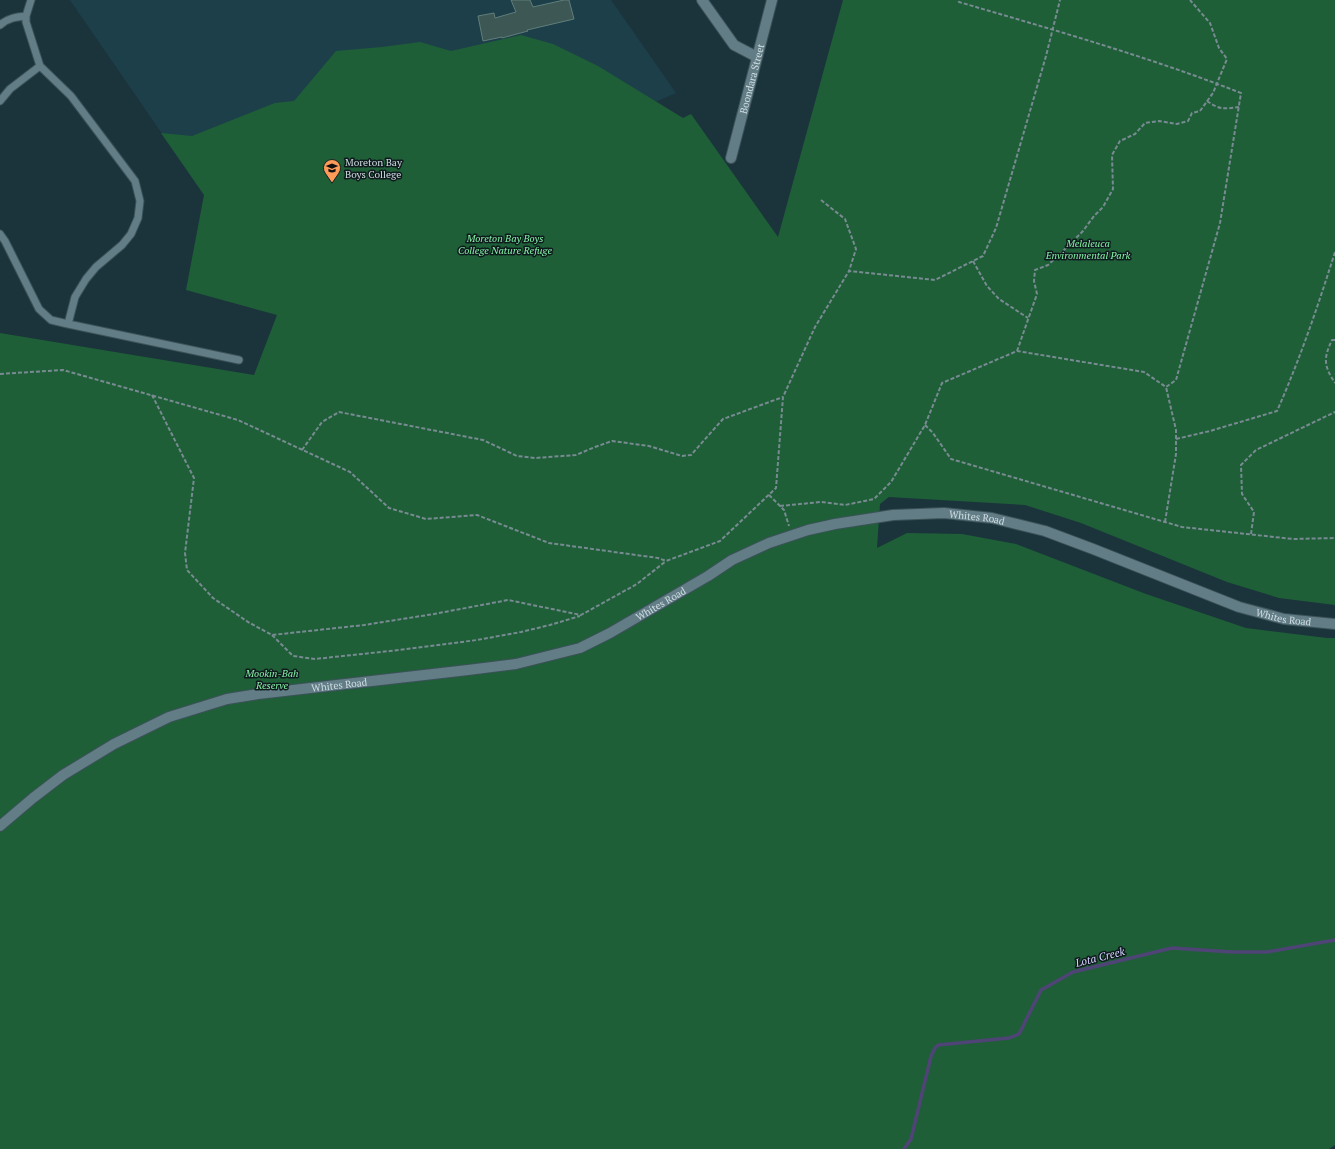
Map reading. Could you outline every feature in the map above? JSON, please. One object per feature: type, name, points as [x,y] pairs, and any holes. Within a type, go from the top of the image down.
[{"type":"street","points":[[702,0],[734,45],[757,57]]},
{"type":"street","name":"Boondara Street","points":[[732,158],[772,0]]},
{"type":"street","name":"Whites Road","points":[[0,826],[63,775],[114,744],[168,717],[227,699],[258,694],[516,664],[580,648],[610,633],[708,576],[732,560],[769,543],[792,535],[835,524],[893,515],[944,513],[992,518],[1045,531],[1239,607],[1284,619],[1335,624]]},
{"type":"lane","points":[[31,0],[26,16],[26,22],[40,66],[71,96],[135,181],[140,201],[138,218],[131,234],[122,245],[96,267],[86,279],[75,297],[68,324]]},
{"type":"lane","points":[[0,25],[12,18],[26,16]]},
{"type":"lane","points":[[0,101],[10,89],[40,66]]},
{"type":"lane","points":[[0,234],[5,241],[39,309],[51,320],[239,360]]},
{"type":"path","points":[[958,0],[959,2],[1053,29],[1189,73],[1241,93],[1220,223],[1176,380],[1166,387]]},
{"type":"path","points":[[849,271],[935,280],[983,256],[996,228],[1060,0]]},
{"type":"path","points":[[1017,351],[1038,294],[1034,282],[1035,270],[1048,265],[1059,255],[1083,231],[1103,207],[1113,189],[1112,155],[1120,141],[1135,134],[1145,123],[1159,121],[1178,124],[1188,120],[1192,113],[1200,111],[1213,93],[1227,59],[1219,48],[1210,23],[1190,0]]},
{"type":"path","points":[[1207,102],[1216,108],[1222,109],[1239,107]]},
{"type":"path","points":[[152,396],[194,478],[185,552],[188,570],[213,598],[248,622],[272,635],[293,656],[315,659],[390,651],[477,640],[550,625],[581,615],[637,584],[666,561],[720,541],[776,488],[783,397],[816,328],[849,271],[856,249],[845,219],[821,200]]},
{"type":"path","points":[[1176,439],[1210,431],[1277,411],[1311,327],[1335,252]]},
{"type":"path","points":[[973,261],[987,286],[999,299],[1028,318]]},
{"type":"path","points":[[1335,340],[1332,340],[1325,354],[1327,372],[1335,384]]},
{"type":"path","points":[[780,506],[821,502],[845,505],[874,499],[891,482],[925,425],[942,383],[1017,351],[1144,372],[1166,387],[1176,430],[1176,454],[1165,522]]},
{"type":"path","points":[[0,374],[63,370],[238,420],[350,472],[389,508],[426,519],[477,515],[549,543],[658,558],[666,561]]},
{"type":"path","points":[[302,450],[322,422],[339,412],[483,440],[517,456],[535,458],[576,455],[612,441],[648,446],[682,456],[691,455],[723,419],[783,397]]},
{"type":"path","points":[[1251,534],[1254,512],[1242,494],[1241,465],[1256,450],[1335,412]]},
{"type":"path","points":[[925,425],[933,432],[951,459],[1182,527],[1293,539],[1335,538]]},
{"type":"path","points":[[769,495],[784,510],[792,535]]},
{"type":"path","points":[[272,635],[364,625],[508,600],[581,615]]},
{"type":"shaded area","name":"Moreton Bay Boys College","points":[[70,0],[611,0],[676,93],[258,273]]},
{"type":"green space","points":[[843,0],[1335,0],[1335,605],[1279,598],[1227,582],[1081,523],[1025,505],[889,497],[880,504],[877,548],[907,533],[962,534],[1016,544],[1146,594],[1246,628],[1335,638],[1335,1145],[1329,1149],[0,1149],[0,333],[254,375],[277,315],[186,290],[204,195],[161,133],[192,136],[275,103],[294,101],[336,51],[420,42],[451,51],[521,35],[553,44],[598,66],[683,118],[691,114],[778,237]]},
{"type":"building","points":[[511,0],[530,0],[533,7],[569,0],[574,19],[527,30],[528,31],[502,38],[483,41],[478,16],[494,13],[495,18],[516,12]]},
{"type":"waterway","name":"Lota Creek","points":[[904,1149],[911,1139],[931,1056],[935,1048],[938,1045],[1009,1038],[1019,1034],[1041,990],[1073,972],[1172,948],[1232,952],[1267,952],[1335,940]]},
{"type":"place","name":"Moreton Bay Boys College","points":[[332,183]]},
{"type":"park label","name":"Moreton Bay Boys College Nature Refuge","points":[[505,244]]},
{"type":"park label","name":"Melaleuca Environmental Park","points":[[1088,248]]},
{"type":"park label","name":"Mookin-Bah Reserve","points":[[272,678]]}]
